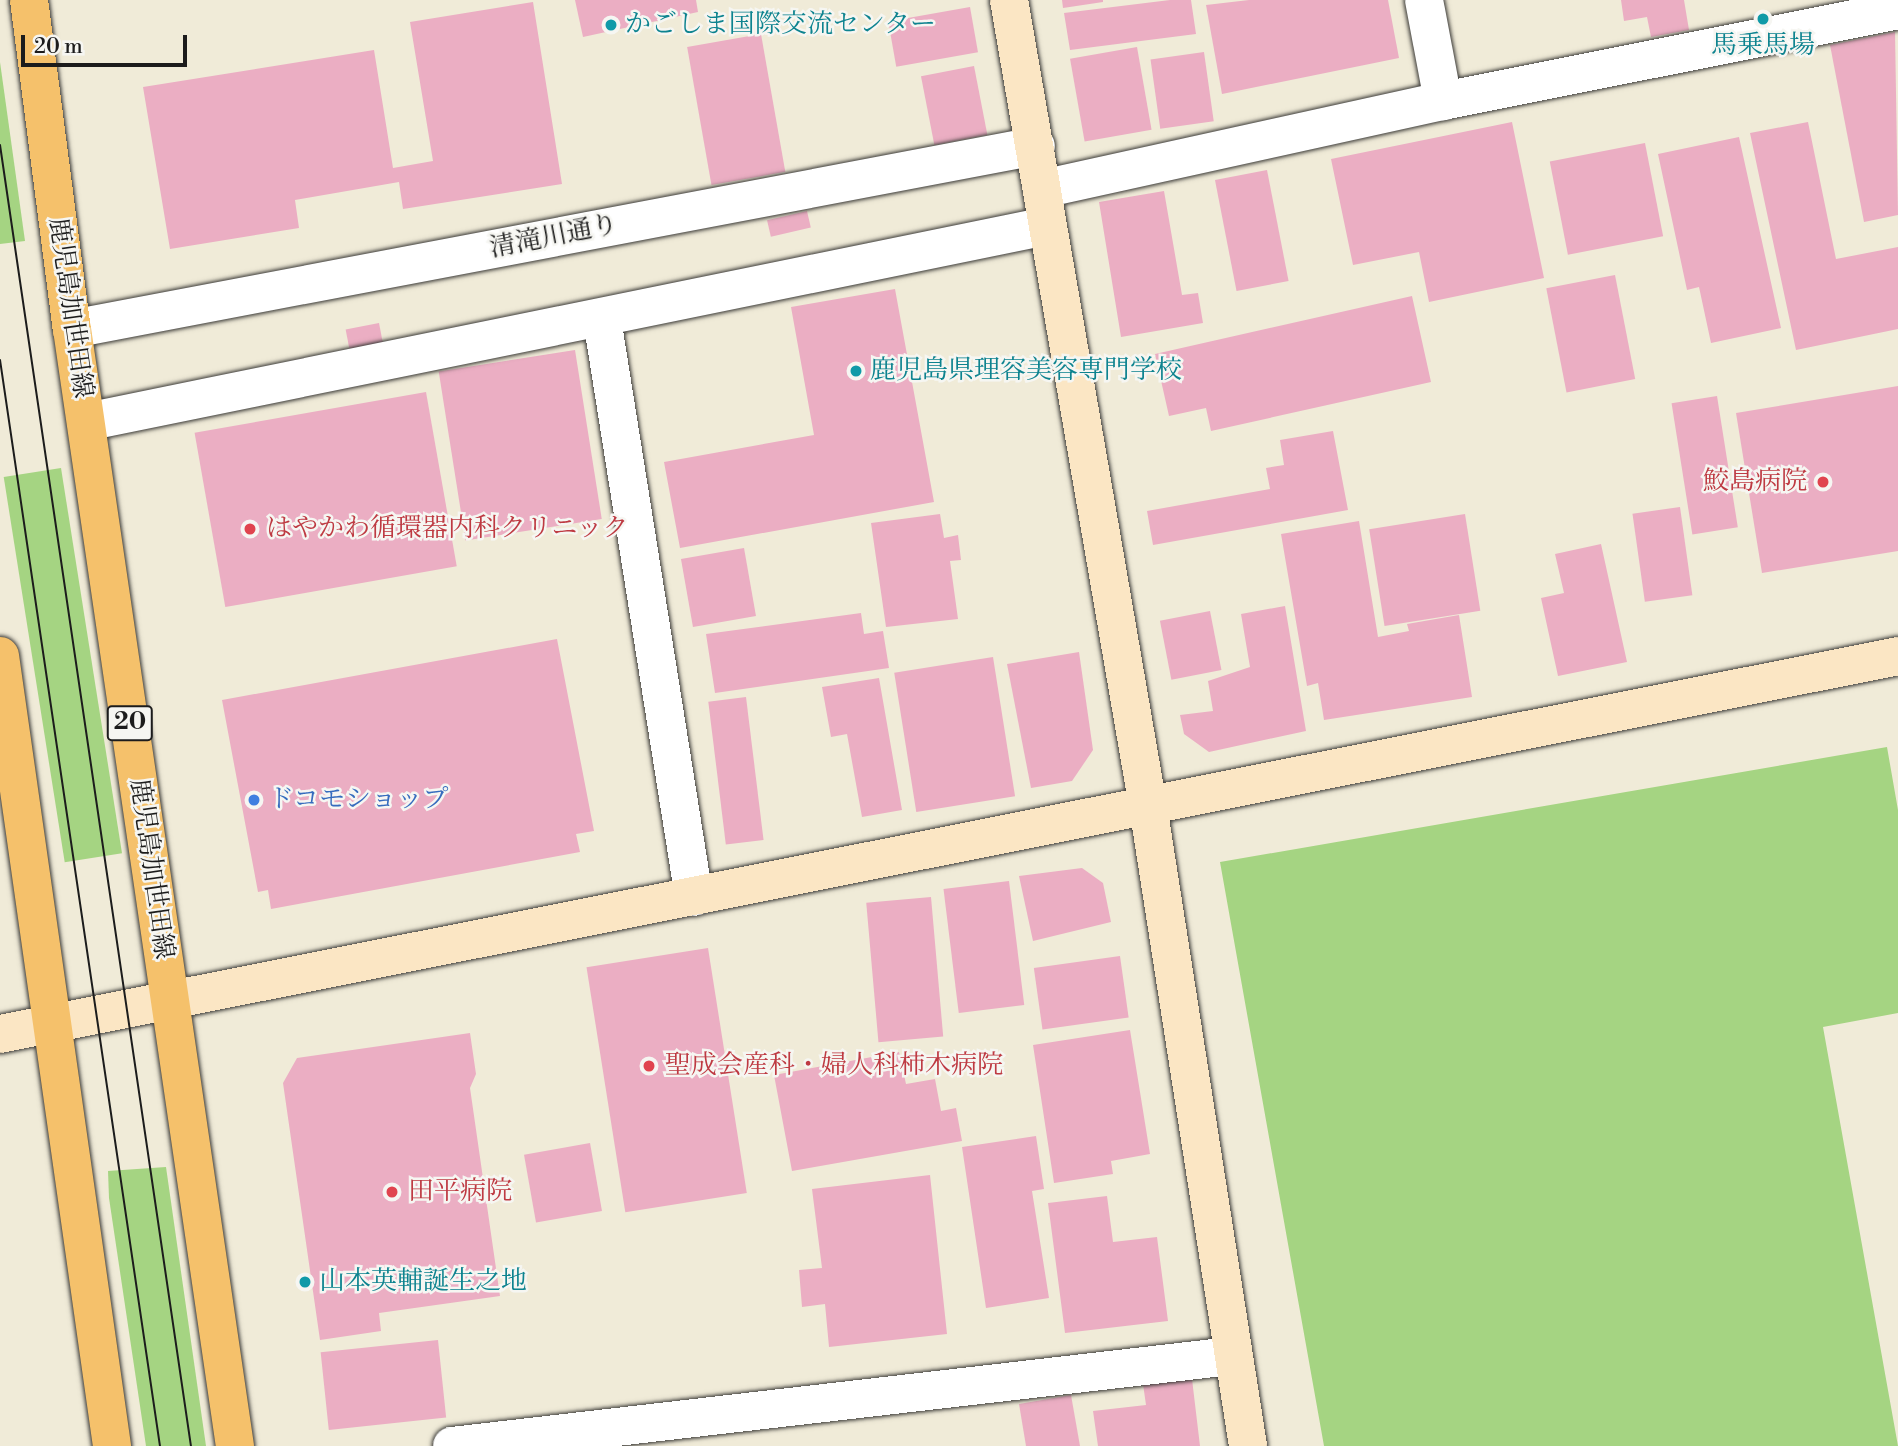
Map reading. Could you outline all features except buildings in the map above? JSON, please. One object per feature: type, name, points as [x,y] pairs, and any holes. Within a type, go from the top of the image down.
[{"type":"main road","name":"鹿児島加世田線","points":[[29,0],[72,329],[235,1446]]},
{"type":"main road","points":[[0,656],[50,1025],[112,1446]]},
{"type":"street","points":[[1009,0],[1148,806],[1231,1356],[1248,1446]]},
{"type":"street","points":[[1424,0],[1443,101]]},
{"type":"street","points":[[86,422],[602,319],[1045,208],[1443,101],[1820,13],[1898,10]]},
{"type":"street","name":"清滝川通り","points":[[72,329],[1036,146]]},
{"type":"street","points":[[602,319],[694,897]]},
{"type":"street","points":[[0,1034],[1898,656]]},
{"type":"street","points":[[452,1446],[1231,1356]]},
{"type":"green space","points":[[0,62],[25,241],[0,244]]},
{"type":"green space","points":[[61,468],[122,853],[65,862],[4,477]]},
{"type":"green space","points":[[1887,747],[1898,810],[1898,1013],[1823,1027],[1898,1446],[1324,1446],[1220,862]]},
{"type":"green space","points":[[166,1167],[206,1446],[146,1446],[109,1198],[108,1171]]},
{"type":"tram line","points":[[0,145],[191,1446]]},
{"type":"tram line","points":[[0,360],[160,1446]]},
{"type":"place","name":"馬乗馬場","points":[[1763,19]]},
{"type":"place","name":"かごしま国際交流センター","points":[[611,25]]},
{"type":"place","name":"鹿児島県理容美容専門学校","points":[[856,371]]},
{"type":"place","name":"鮫島病院","points":[[1823,482]]},
{"type":"place","name":"はやかわ循環器内科クリニック","points":[[250,529]]},
{"type":"place","name":"ドコモショップ","points":[[254,800]]},
{"type":"place","name":"聖成会産科・婦人科柿木病院","points":[[649,1066]]},
{"type":"place","name":"田平病院","points":[[392,1192]]},
{"type":"place","name":"山本英輔誕生之地","points":[[305,1282]]}]
